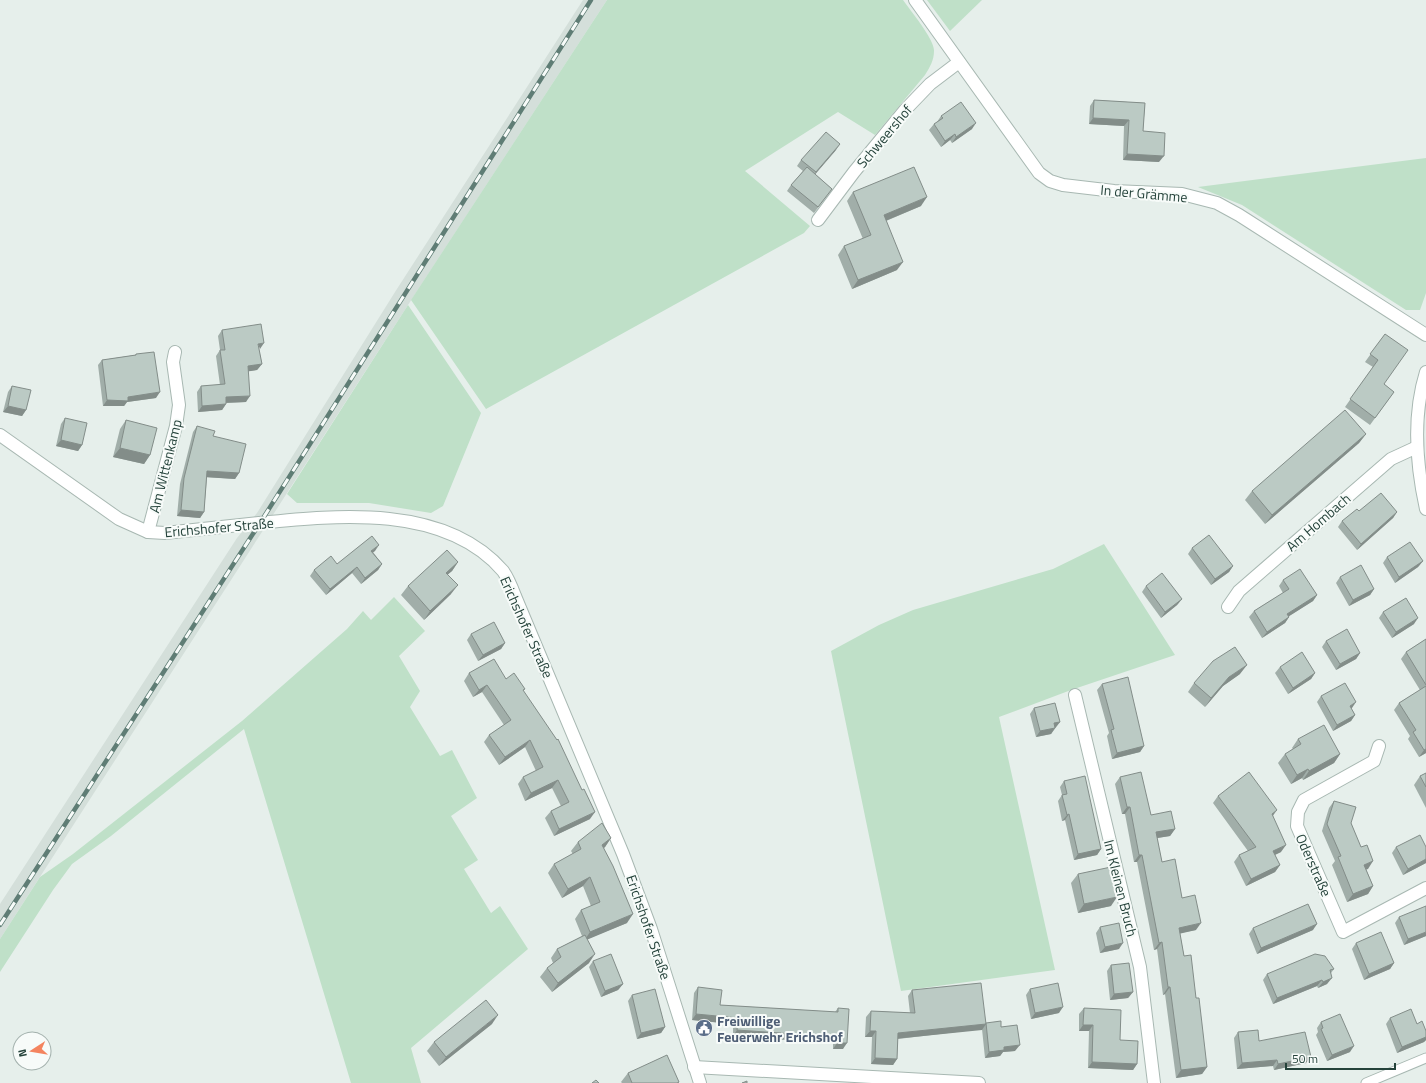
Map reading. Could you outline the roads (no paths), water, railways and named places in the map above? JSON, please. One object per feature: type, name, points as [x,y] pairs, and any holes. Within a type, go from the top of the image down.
[{"type":"street","name":"In der Grämme","points":[[915,0],[1039,173],[1050,181],[1063,185],[1182,194],[1217,203],[1239,215],[1426,335]]},
{"type":"street","name":"Schweershof","points":[[818,220],[854,172],[905,110],[930,84],[959,62]]},
{"type":"street","name":"Am Wittenkamp","points":[[148,532],[176,426],[179,405],[173,362],[175,352]]},
{"type":"street","points":[[1426,372],[1418,416],[1417,447],[1420,483],[1426,509]]},
{"type":"street","name":"Erichshofer Straße","points":[[0,435],[119,519],[148,532],[165,533],[313,517],[362,517],[406,521],[436,528],[460,538],[484,552],[504,572],[623,854],[651,928],[700,1083]]},
{"type":"street","name":"Am Hombach","points":[[1228,607],[1239,591],[1391,459],[1417,447]]},
{"type":"street","name":"Im Kleinen Bruch","points":[[1075,695],[1140,967],[1154,1083]]},
{"type":"street","name":"Oderstraße","points":[[1379,746],[1374,761],[1304,800],[1298,812],[1297,826],[1343,932],[1426,888]]},
{"type":"street","points":[[694,1067],[979,1083]]},
{"type":"lane","points":[[1366,1083],[1426,1058]]},
{"type":"railway","points":[[0,925],[260,523],[591,0]]},
{"type":"place","name":"Freiwillige Feuerwehr Erichshof","points":[[704,1028]]}]
